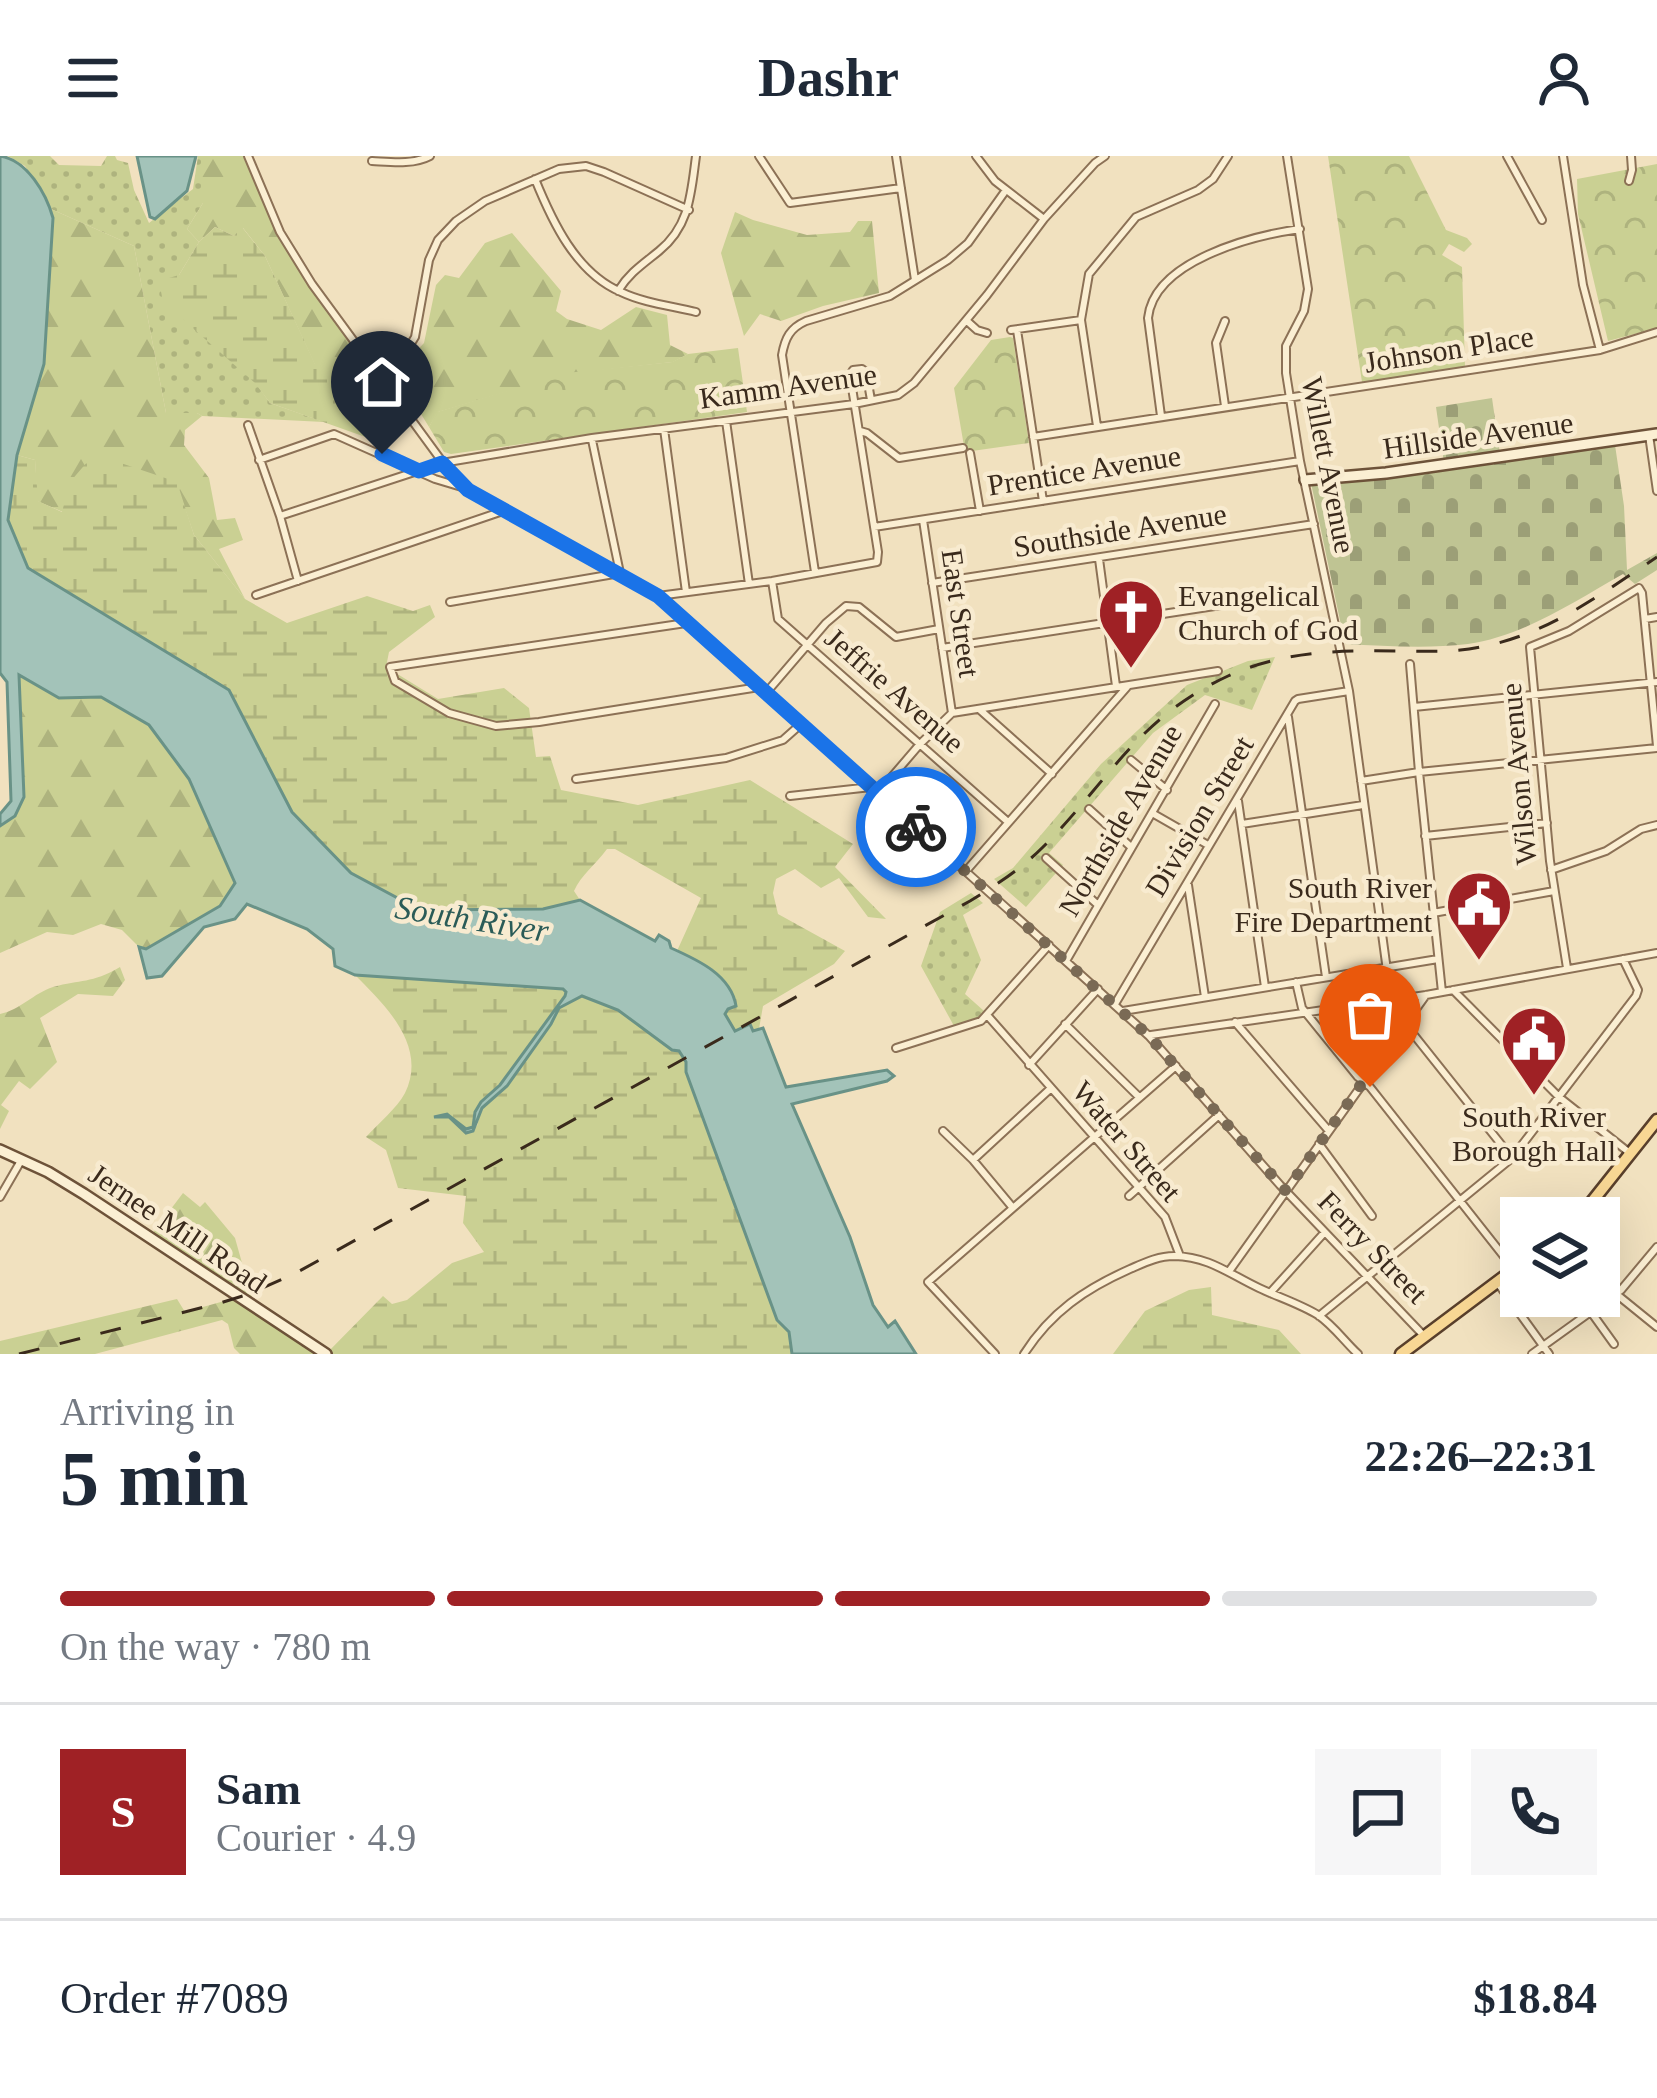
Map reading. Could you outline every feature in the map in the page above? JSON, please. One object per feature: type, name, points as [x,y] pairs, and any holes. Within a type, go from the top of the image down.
[{"type":"main road","points":[[1596,1197],[1657,1120]]},
{"type":"main road","points":[[1404,1353],[1500,1280]]},
{"type":"street","points":[[248,156],[280,232],[312,284],[442,463],[468,490]]},
{"type":"street","points":[[372,161],[430,156]]},
{"type":"street","points":[[618,291],[636,268],[677,234],[689,210],[697,156]]},
{"type":"street","points":[[759,156],[790,203],[901,188]]},
{"type":"street","points":[[896,156],[914,280]]},
{"type":"street","points":[[976,156],[986,172],[1044,219]]},
{"type":"street","name":"Kamm Avenue","points":[[280,516],[442,463],[854,404],[906,392],[1044,219],[1106,156]]},
{"type":"street","points":[[1097,426],[1081,320],[1089,274],[1136,217],[1198,190],[1214,179],[1228,156]]},
{"type":"street","name":"Willett Avenue","points":[[1287,156],[1308,300],[1285,353],[1290,397],[1349,692],[1391,1000]]},
{"type":"street","points":[[1507,156],[1542,220]]},
{"type":"street","points":[[1563,156],[1583,285],[1600,350]]},
{"type":"street","points":[[1629,181],[1630,156]]},
{"type":"street","points":[[377,371],[407,350],[415,338],[429,260],[438,239],[485,201],[559,170],[586,166],[689,210]]},
{"type":"street","points":[[535,179],[568,246],[605,283],[618,291],[696,312]]},
{"type":"street","points":[[815,572],[782,355],[788,333],[806,321],[890,296],[958,253],[1006,190]]},
{"type":"street","points":[[1161,416],[1148,319],[1149,306],[1160,287],[1181,269],[1258,236],[1300,229]]},
{"type":"street","points":[[1043,501],[1014,330],[1081,320]]},
{"type":"street","points":[[967,321],[987,334]]},
{"type":"street","points":[[1225,321],[1216,353],[1225,406]]},
{"type":"street","name":"Johnson Place","points":[[1033,436],[1600,350],[1657,332]]},
{"type":"street","points":[[658,596],[878,562],[850,375],[858,369],[866,372],[871,400]]},
{"type":"street","points":[[726,420],[749,584]]},
{"type":"street","points":[[248,425],[298,580]]},
{"type":"street","points":[[663,428],[686,592]]},
{"type":"street","points":[[860,431],[899,458],[966,451],[980,511]]},
{"type":"street","points":[[259,460],[334,434],[468,490]]},
{"type":"street","points":[[1653,434],[1657,490]]},
{"type":"street","name":"Hillside Avenue","points":[[1305,480],[1386,473],[1653,434]]},
{"type":"street","points":[[450,602],[620,573],[592,438]]},
{"type":"street","name":"Prentice Avenue","points":[[874,527],[1300,461]]},
{"type":"street","name":"Ferry Street","points":[[468,490],[620,573],[658,596],[689,623],[1149,1036],[1424,1337]]},
{"type":"street","points":[[256,595],[506,510]]},
{"type":"street","name":"East Street","points":[[923,520],[952,713]]},
{"type":"street","name":"Southside Avenue","points":[[932,583],[1315,524]]},
{"type":"street","points":[[1098,558],[1116,686]]},
{"type":"street","name":"Jeffrie Avenue","points":[[772,581],[778,619],[1008,822]]},
{"type":"street","name":"Wilson Avenue","points":[[1568,968],[1551,870],[1530,647],[1569,631],[1639,588],[1645,619]]},
{"type":"street","points":[[942,648],[1260,599]]},
{"type":"street","points":[[689,623],[389,668],[395,681],[448,713],[496,726],[763,690],[846,606],[859,607],[896,637],[939,629]]},
{"type":"street","points":[[1361,782],[1657,747],[1645,619],[1657,617]]},
{"type":"street","points":[[1410,664],[1442,992]]},
{"type":"street","points":[[790,796],[874,790],[952,713],[1218,670]]},
{"type":"street","points":[[1414,707],[1654,682]]},
{"type":"street","points":[[966,871],[1129,684]]},
{"type":"street","name":"Division Street","points":[[1115,1004],[1298,699],[1349,692]]},
{"type":"street","name":"Northside Avenue","points":[[1066,961],[1215,704]]},
{"type":"street","points":[[979,709],[1052,774]]},
{"type":"street","points":[[1288,713],[1326,977]]},
{"type":"street","points":[[576,778],[726,758],[783,740],[801,724]]},
{"type":"street","points":[[1131,760],[1167,790]]},
{"type":"street","points":[[1237,798],[1265,987]]},
{"type":"street","points":[[1242,824],[1364,804]]},
{"type":"street","points":[[1090,809],[1132,848]]},
{"type":"street","points":[[1152,813],[1208,845]]},
{"type":"street","points":[[1425,836],[1547,824]]},
{"type":"street","points":[[1551,870],[1606,851],[1657,824]]},
{"type":"street","points":[[1046,858],[1098,905]]},
{"type":"street","points":[[1188,882],[1205,998]]},
{"type":"street","points":[[1433,913],[1555,891]]},
{"type":"street","points":[[896,1048],[981,1021],[1049,945]]},
{"type":"street","points":[[1149,1036],[1426,995],[1657,953]]},
{"type":"street","points":[[1123,1011],[1438,958]]},
{"type":"street","points":[[1319,1316],[1512,1158],[1636,996],[1638,990],[1623,959]]},
{"type":"street","points":[[1296,982],[1305,1012],[1500,1247]]},
{"type":"street","points":[[1029,1065],[1098,989]]},
{"type":"street","points":[[1453,990],[1559,1097],[1631,1154]]},
{"type":"street","points":[[1230,1270],[1426,995]]},
{"type":"street","name":"Water Street","points":[[987,1015],[1165,1217],[1180,1256]]},
{"type":"street","points":[[1235,1022],[1328,1131]]},
{"type":"street","points":[[1405,1023],[1512,1158]]},
{"type":"street","points":[[1065,1024],[1139,1097]]},
{"type":"street","points":[[995,1354],[928,1282],[1176,1066]]},
{"type":"street","points":[[973,1160],[1050,1089]]},
{"type":"street","points":[[1129,1196],[1219,1115]]},
{"type":"street","points":[[944,1131],[1014,1209]]},
{"type":"street","points":[[1319,1144],[1372,1216]]},
{"type":"street","name":"Jernee Mill Road","points":[[0,1150],[84,1194],[325,1354]]},
{"type":"street","points":[[0,1197],[22,1160]]},
{"type":"street","points":[[1270,1293],[1324,1232]]},
{"type":"street","points":[[1620,1290],[1657,1248]]},
{"type":"street","points":[[1024,1354],[1064,1306],[1086,1290],[1164,1256],[1205,1261],[1230,1270],[1319,1316],[1358,1354]]},
{"type":"street","points":[[1497,1282],[1546,1350]]},
{"type":"street","points":[[1620,1297],[1657,1328]]},
{"type":"street","points":[[1532,1354],[1546,1350],[1585,1317]]},
{"type":"street","points":[[1595,1317],[1614,1344]]},
{"type":"green space","points":[[8,156],[50,156],[59,165],[101,166],[107,156],[115,156],[128,163],[149,223],[193,189],[198,156],[203,156],[203,203],[187,229],[199,242],[179,275],[270,403],[324,422],[166,413],[134,246],[51,209],[25,166]]},
{"type":"green space","points":[[201,156],[243,156],[280,239],[362,362],[315,365],[265,256],[243,228],[234,236],[215,227],[199,242],[187,229],[203,203]]},
{"type":"green space","points":[[1328,156],[1409,156],[1446,230],[1472,244],[1464,252],[1449,244],[1442,255],[1462,267],[1465,367],[1362,382]]},
{"type":"green space","points":[[1657,164],[1657,328],[1608,341],[1578,214],[1577,179]]},
{"type":"green space","points":[[51,209],[134,246],[166,413],[202,416],[185,430],[184,445],[209,478],[217,520],[235,518],[243,540],[219,549],[245,599],[194,535],[176,482],[63,512],[37,501],[35,460],[17,455],[44,364]]},
{"type":"green space","points":[[735,212],[807,235],[850,232],[858,221],[872,221],[879,293],[781,321],[760,314],[744,336],[721,253]]},
{"type":"green space","points":[[215,227],[234,236],[242,227],[265,256],[315,364],[362,362],[405,417],[385,444],[270,403],[255,383],[163,302],[159,281],[179,275],[199,242]]},
{"type":"green space","points":[[512,233],[561,291],[556,311],[567,319],[601,330],[636,307],[667,315],[670,345],[688,354],[673,362],[566,374],[438,412],[429,427],[396,373],[424,343],[436,285],[445,275],[459,278],[485,243]]},
{"type":"green space","points":[[1010,337],[1029,443],[965,452],[954,388],[991,340]]},
{"type":"green space","points":[[738,348],[747,412],[451,454],[444,452],[429,427],[437,412],[566,373],[672,362],[688,354]]},
{"type":"green space","points":[[1492,398],[1501,461],[1615,445],[1627,570],[1657,553],[1657,570],[1635,584],[1623,574],[1548,616],[1489,640],[1406,647],[1345,644],[1311,483],[1445,470],[1436,407]]},
{"type":"green space","points":[[94,454],[177,482],[194,535],[245,599],[287,623],[367,596],[413,611],[430,605],[435,617],[389,652],[386,667],[438,699],[504,688],[529,708],[536,757],[550,756],[561,790],[638,805],[750,780],[853,844],[835,867],[886,919],[868,917],[839,878],[821,888],[795,869],[776,879],[773,893],[778,914],[845,951],[834,964],[763,1006],[759,1029],[736,1032],[725,1014],[736,1006],[728,986],[714,972],[677,951],[701,898],[615,849],[607,849],[581,880],[574,891],[580,900],[543,909],[419,910],[351,873],[292,812],[229,690],[28,568],[8,520],[17,455],[35,460],[38,501],[62,512],[70,482]]},
{"type":"green space","points":[[1275,657],[1252,710],[1205,695],[1153,733],[1049,853],[1063,865],[1026,907],[994,879],[1013,868],[1101,764],[1187,685],[1248,661]]},
{"type":"green space","points":[[18,674],[59,698],[101,697],[149,725],[189,779],[235,883],[220,905],[145,949],[122,930],[101,924],[73,935],[47,932],[0,953],[0,826],[15,816],[24,797]]},
{"type":"green space","points":[[971,893],[983,903],[963,915],[981,960],[965,994],[984,1011],[977,1019],[954,1026],[921,966],[940,912]]},
{"type":"green space","points":[[120,967],[125,980],[113,996],[78,994],[40,1018],[57,1062],[30,1089],[19,1081],[1,1105],[9,1111],[0,1129],[0,1014],[53,987],[93,979]]},
{"type":"green space","points":[[355,975],[566,992],[529,1049],[481,1105],[474,1127],[466,1129],[453,1119],[466,1132],[477,1126],[482,1108],[499,1095],[527,1059],[559,1008],[582,995],[618,1010],[679,1051],[789,1332],[792,1354],[326,1354],[383,1296],[392,1304],[407,1300],[452,1263],[484,1252],[463,1223],[466,1196],[398,1188],[386,1150],[366,1137],[405,1093],[411,1059],[400,1028]]},
{"type":"green space","points":[[183,1193],[200,1207],[205,1202],[235,1238],[255,1309],[326,1354],[240,1354],[222,1320],[95,1354],[0,1354],[0,1341],[177,1299],[185,1312],[235,1298],[149,1238]]},
{"type":"green space","points":[[1211,1287],[1212,1315],[1279,1330],[1301,1354],[1113,1354],[1145,1311],[1189,1290]]},
{"type":"water","name":"South River","points":[[0,156],[19,164],[34,179],[53,218],[44,364],[17,455],[8,520],[28,568],[229,690],[292,812],[351,873],[420,910],[543,909],[580,900],[655,941],[659,935],[671,948],[720,977],[733,995],[736,1006],[725,1014],[735,1031],[750,1024],[753,1031],[763,1028],[786,1087],[887,1070],[894,1076],[792,1104],[850,1237],[873,1305],[888,1327],[895,1321],[916,1354],[792,1354],[789,1332],[777,1320],[686,1062],[679,1051],[618,1010],[582,996],[559,1008],[507,1086],[482,1108],[473,1131],[466,1133],[449,1117],[434,1117],[447,1114],[466,1129],[473,1127],[481,1102],[500,1085],[565,996],[563,989],[355,975],[335,966],[333,949],[307,929],[247,904],[235,919],[204,927],[162,976],[147,978],[139,947],[146,949],[220,906],[235,883],[189,779],[149,725],[101,697],[59,698],[19,675],[24,797],[15,816],[0,826],[0,814],[11,801],[7,682],[0,673]]},
{"type":"water","points":[[137,156],[196,156],[187,191],[155,219],[150,217]]},
{"type":"railway","points":[[19,1354],[220,1303],[294,1274],[970,901],[1043,847],[1147,731],[1170,711],[1228,676],[1269,661],[1312,654],[1449,651],[1505,641],[1573,611],[1657,557]]},
{"type":"way so far","points":[[916,827],[1149,1036],[1286,1191],[1363,1082],[1370,1087]]},
{"type":"place","name":"Evangelical Church of God","points":[[1131,671]]},
{"type":"place","name":"South River Fire Department","points":[[1479,963]]},
{"type":"place","name":"South River Borough Hall","points":[[1534,1098]]},
{"type":"route","points":[[382,454],[419,471],[442,463],[468,490],[658,596],[916,827]]}]
